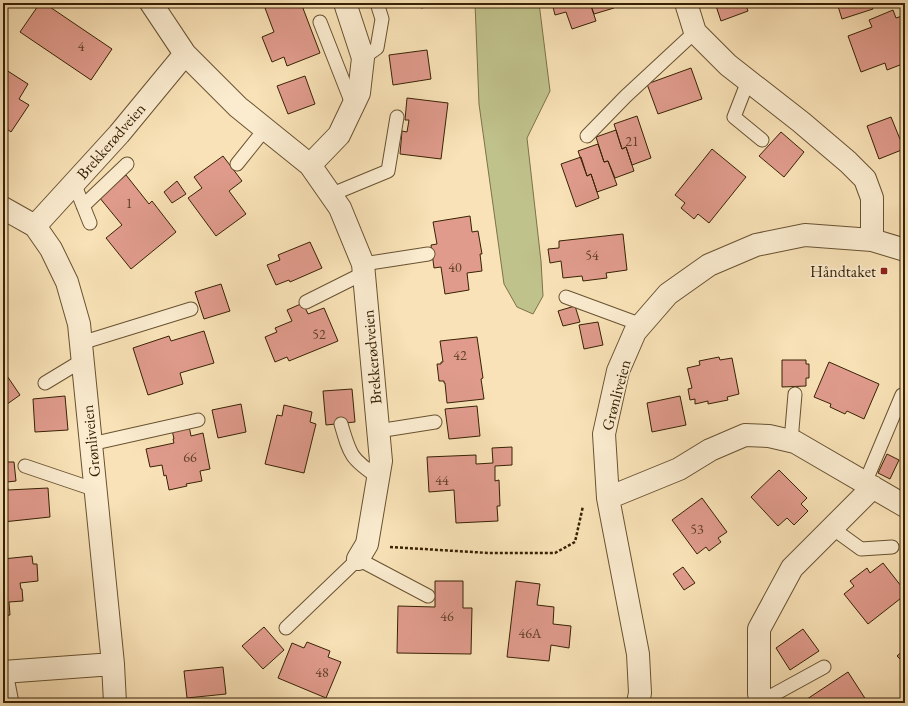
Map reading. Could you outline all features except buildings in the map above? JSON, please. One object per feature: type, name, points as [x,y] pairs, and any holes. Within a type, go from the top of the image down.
[{"type":"street","name":"Brekkerødveien","points":[[151,3],[186,54],[238,107],[310,165],[340,208],[363,268],[381,461],[362,552]]},
{"type":"street","points":[[310,165],[339,136],[358,93],[363,58],[345,3]]},
{"type":"street","points":[[686,3],[695,32],[728,65],[824,142],[848,162],[865,179],[872,198],[872,240]]},
{"type":"street","name":"Brekkerødveien","points":[[35,226],[119,134],[186,54]]},
{"type":"street","name":"Grønliveien","points":[[3,208],[35,226],[51,249],[67,282],[79,324],[113,664],[115,703]]},
{"type":"street","name":"Grønliveien","points":[[638,703],[640,693],[638,654],[608,498],[604,434],[618,372],[635,332],[668,294],[709,265],[756,245],[805,235],[872,240],[905,250]]},
{"type":"street","points":[[608,498],[679,469],[710,450],[745,435],[769,436],[794,442],[905,506]]},
{"type":"street","points":[[762,702],[759,694],[759,629],[792,568],[832,528],[869,485]]},
{"type":"street","points":[[5,672],[113,664]]},
{"type":"lane","points":[[363,58],[377,48],[382,19],[377,3]]},
{"type":"lane","points":[[320,22],[353,106]]},
{"type":"lane","points":[[587,136],[626,96],[695,32]]},
{"type":"lane","points":[[748,80],[734,117],[762,140]]},
{"type":"lane","points":[[330,195],[388,171],[397,117]]},
{"type":"lane","points":[[237,164],[265,129]]},
{"type":"lane","points":[[83,206],[127,164]]},
{"type":"lane","points":[[74,183],[90,223]]},
{"type":"lane","points":[[306,302],[363,268],[428,254]]},
{"type":"lane","points":[[566,297],[642,325]]},
{"type":"lane","points":[[45,383],[82,351],[191,309]]},
{"type":"lane","points":[[791,441],[795,394]]},
{"type":"lane","points":[[869,485],[902,395]]},
{"type":"lane","points":[[91,444],[198,420]]},
{"type":"lane","points":[[378,431],[435,422]]},
{"type":"lane","points":[[341,424],[349,450],[360,465],[378,477]]},
{"type":"lane","points":[[25,466],[96,490]]},
{"type":"lane","points":[[832,528],[861,549],[892,547]]},
{"type":"lane","points":[[286,628],[362,552],[428,596]]},
{"type":"lane","points":[[762,702],[824,667]]},
{"type":"lane","points":[[5,672],[12,703]]},
{"type":"path","points":[[362,552],[403,548],[489,553],[555,553],[575,542],[586,494],[608,498]]},
{"type":"green space","points":[[475,3],[539,3],[550,91],[527,138],[541,261],[543,296],[533,314],[517,307],[504,284],[479,104]]},
{"type":"place","name":"Håndtaket","points":[[884,271]]}]
